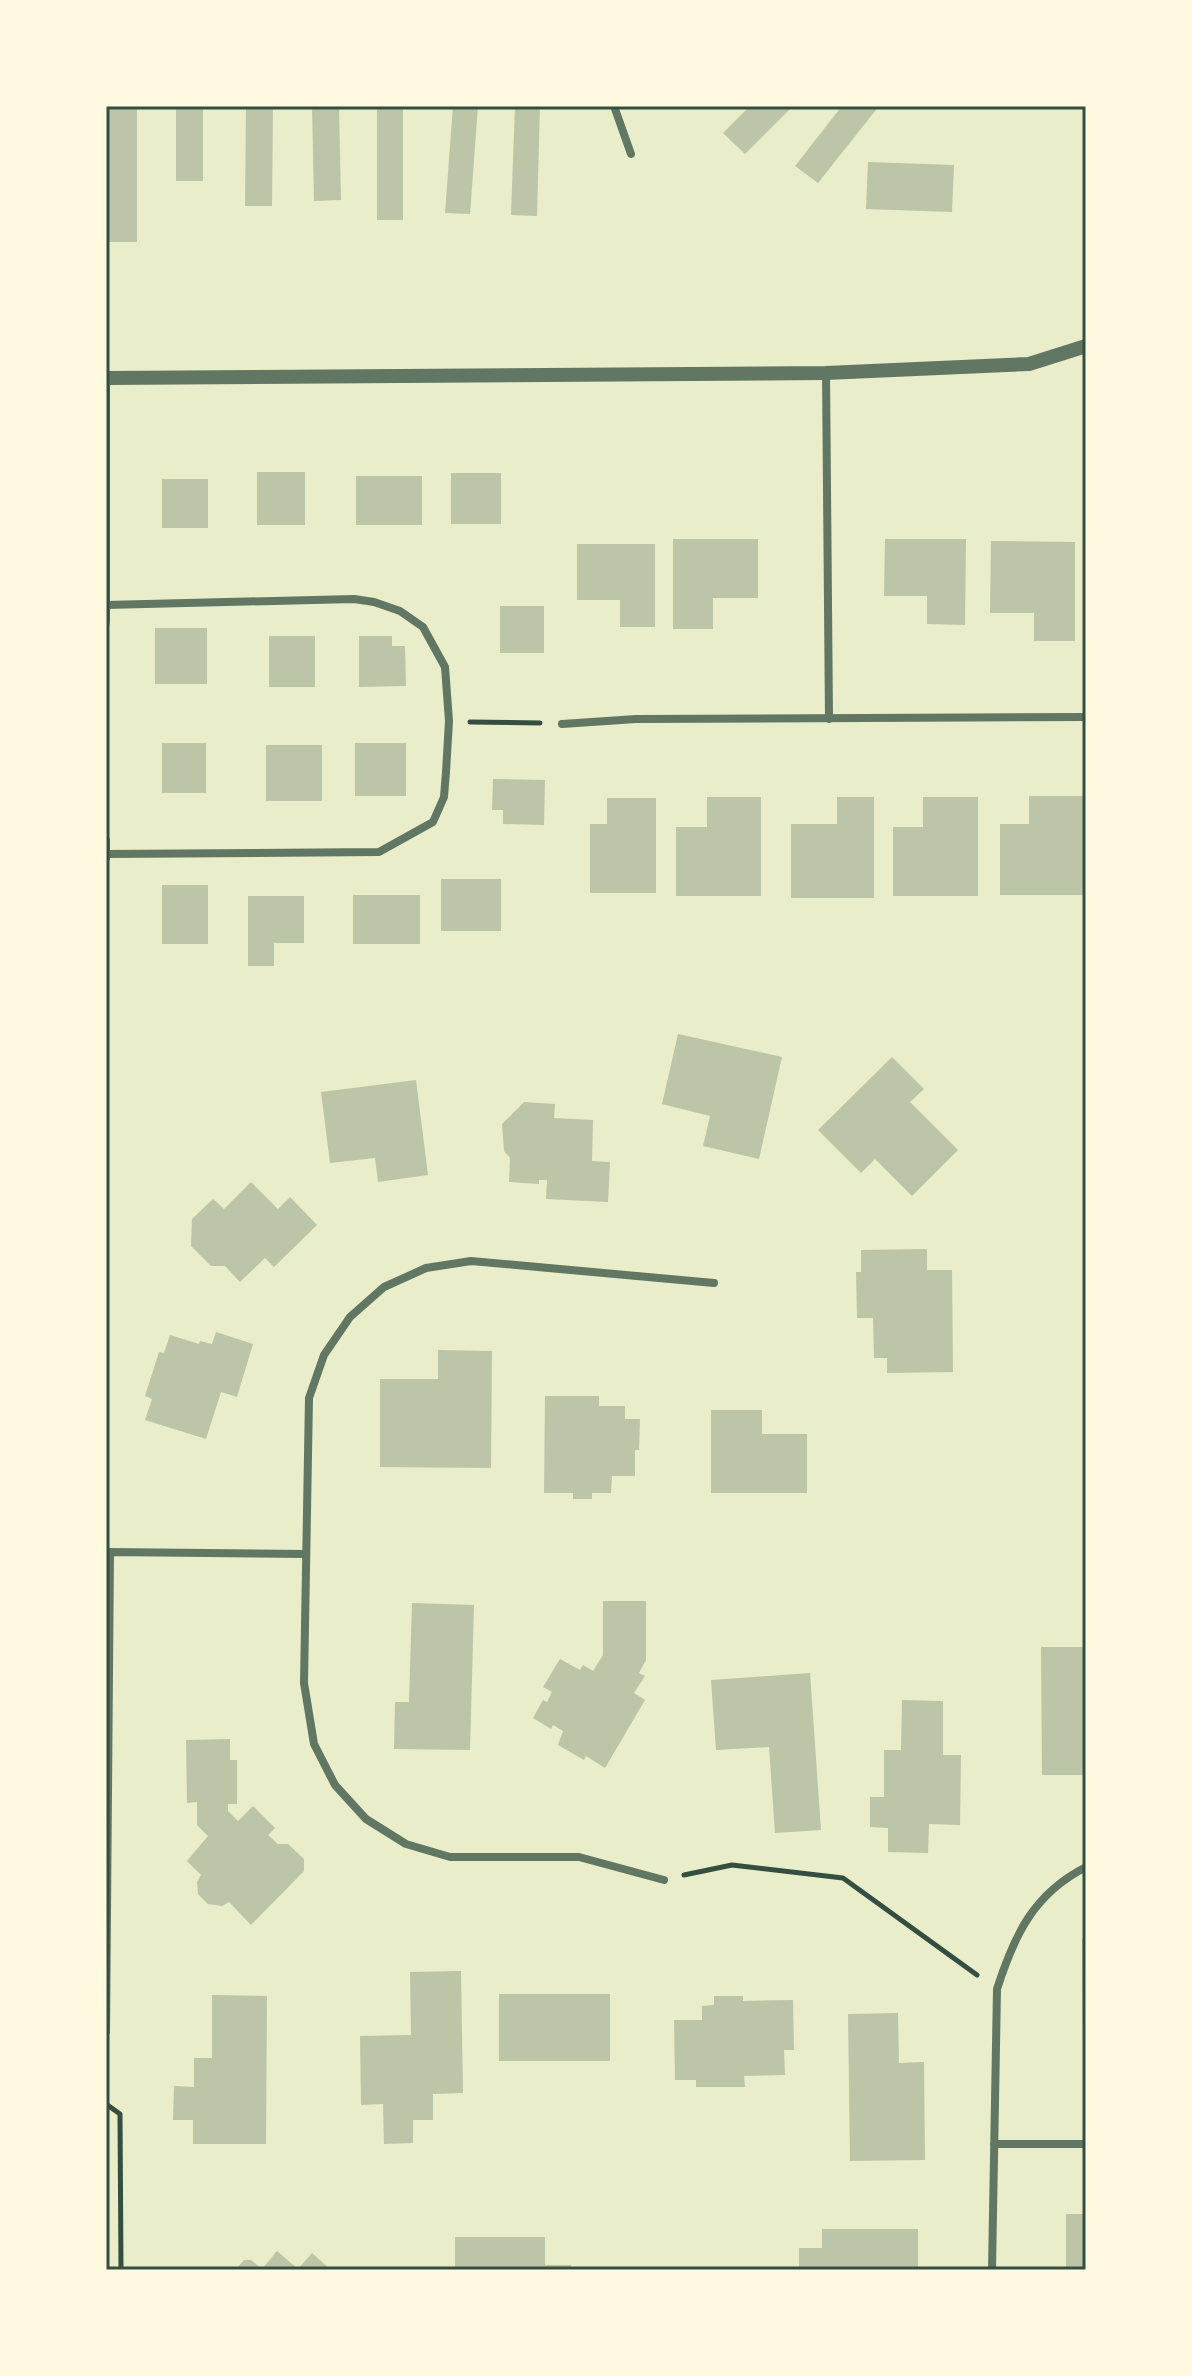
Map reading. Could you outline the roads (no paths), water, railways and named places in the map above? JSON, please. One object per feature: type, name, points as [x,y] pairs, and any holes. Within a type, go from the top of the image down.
[{"type":"street","points":[[614,106],[631,154]]},
{"type":"street","points":[[106,622],[106,378],[826,373],[1029,364],[1086,346]]},
{"type":"street","points":[[826,373],[829,719]]},
{"type":"street","points":[[106,605],[354,599],[374,602],[400,611],[423,627],[445,667],[449,721],[444,797],[433,822],[379,852],[106,856],[106,840]]},
{"type":"street","points":[[562,724],[636,719],[1086,717]]},
{"type":"street","points":[[664,1880],[579,1857],[450,1857],[406,1844],[366,1819],[335,1785],[314,1744],[304,1683],[309,1398],[324,1355],[350,1317],[384,1287],[426,1268],[471,1261],[714,1283]]},
{"type":"street","points":[[106,2032],[108,1552],[306,1554]]},
{"type":"street","points":[[992,2270],[997,1989],[1011,1945],[1036,1906],[1070,1875],[1086,1867]]},
{"type":"street","points":[[994,2144],[1086,2144]]}]
